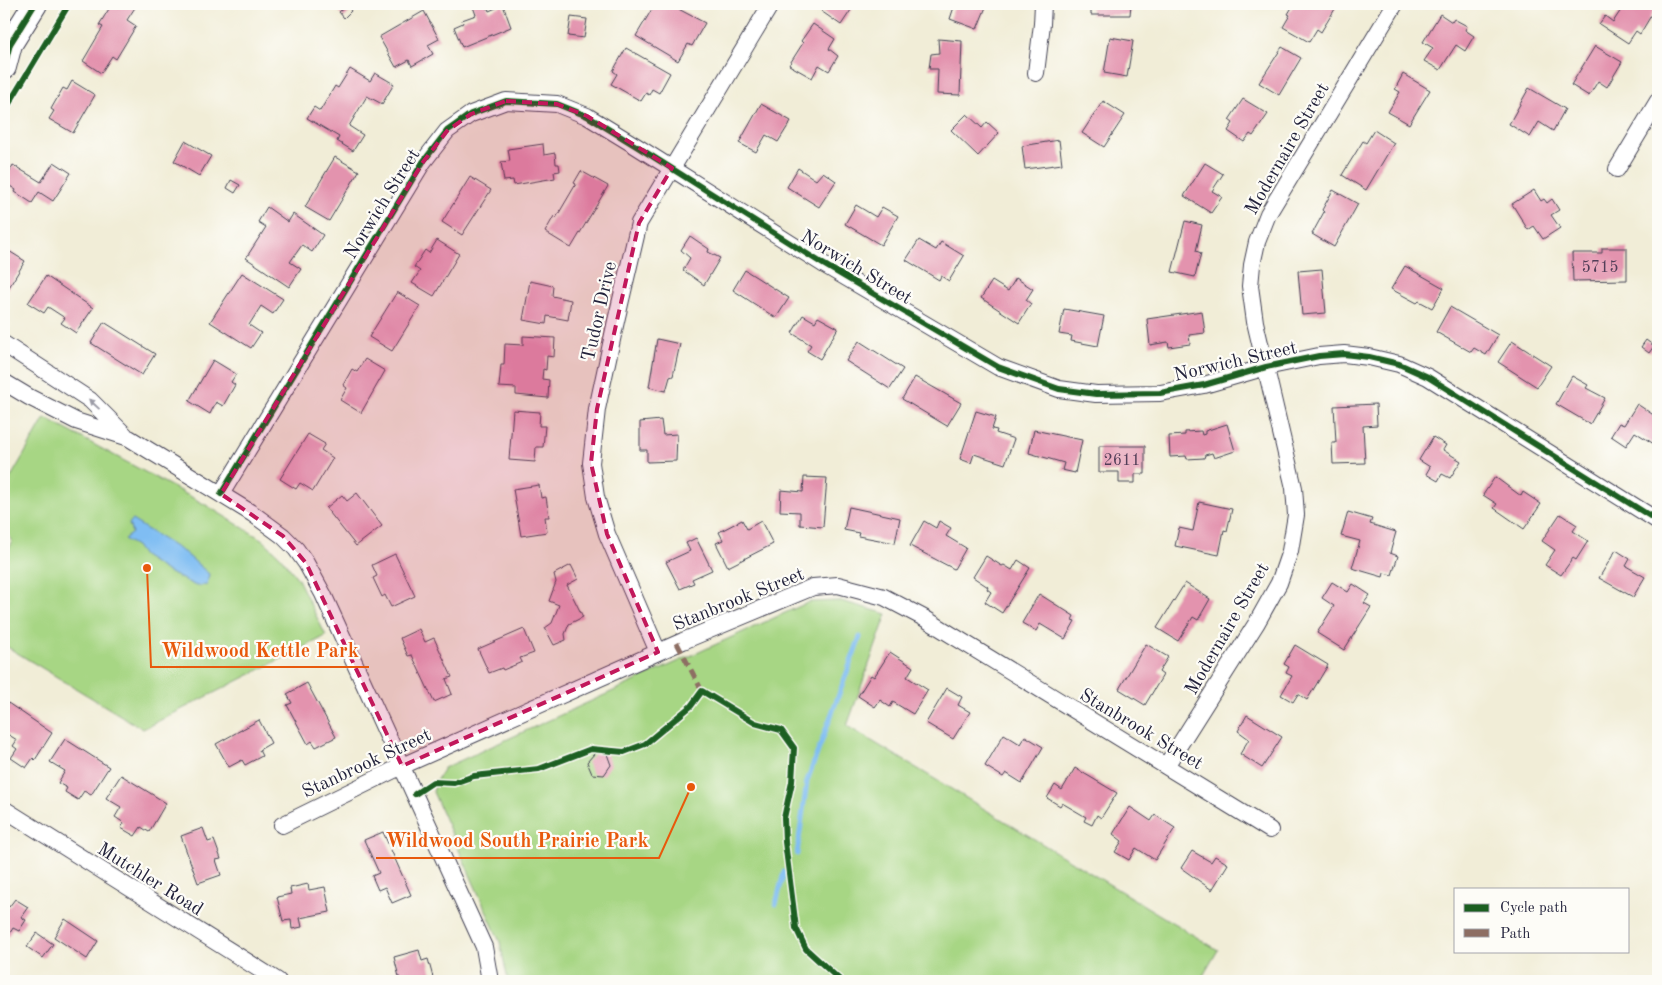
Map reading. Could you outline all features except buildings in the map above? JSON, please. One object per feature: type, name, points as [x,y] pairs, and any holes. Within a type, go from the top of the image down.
[{"type":"street","points":[[4,67],[7,47],[35,4]]},
{"type":"street","name":"Tudor Drive","points":[[658,652],[607,534],[596,497],[591,463],[597,409],[639,223],[771,4]]},
{"type":"street","points":[[1036,73],[1043,4]]},
{"type":"street","name":"Modernaire Street","points":[[1166,766],[1256,624],[1279,583],[1290,551],[1296,514],[1294,488],[1254,322],[1250,286],[1257,242],[1268,214],[1396,4]]},
{"type":"street","name":"Norwich Street","points":[[221,494],[423,162],[447,131],[471,114],[506,101],[557,104],[587,116],[823,264],[998,368],[1059,389],[1096,394],[1160,393],[1204,385],[1266,367],[1319,356],[1344,354],[1369,356],[1399,364],[1428,377],[1658,521]]},
{"type":"street","points":[[1617,169],[1658,101]]},
{"type":"street","points":[[5,347],[90,400],[129,438],[254,514],[283,536],[306,563],[323,594],[484,947],[490,981]]},
{"type":"street","points":[[4,382],[76,421],[129,438]]},
{"type":"street","name":"Stanbrook Street","points":[[282,825],[402,766],[658,652],[813,587],[838,585],[884,597],[924,618],[1270,830]]},
{"type":"street","name":"Mutchler Road","points":[[4,809],[278,981]]},
{"type":"highlighted area","points":[[506,101],[557,104],[587,116],[672,168],[639,223],[597,409],[591,463],[607,534],[658,652],[402,766],[306,563],[283,536],[221,494],[423,162],[447,131],[471,114]]},
{"type":"green space","points":[[45,418],[206,505],[263,540],[280,556],[298,579],[326,636],[143,729],[4,645],[4,558],[12,543],[4,520],[4,489]]},
{"type":"green space","points":[[841,601],[887,614],[847,726],[1218,950],[1200,981],[508,981],[500,942],[433,792],[436,781],[444,768],[809,602]]},
{"type":"water","points":[[132,520],[185,553],[209,574],[207,585],[196,586],[168,572],[143,556],[136,546],[124,539],[132,533],[129,524]]},
{"type":"waterway","points":[[797,854],[807,781],[860,637]]},
{"type":"waterway","points":[[776,904],[784,872]]},
{"type":"marked path","points":[[677,643],[702,691]]},
{"type":"cycle path","points":[[4,67],[10,44],[35,4]]},
{"type":"cycle path","points":[[4,112],[69,4]]},
{"type":"cycle path","points":[[221,494],[423,162],[447,131],[471,114],[506,101],[557,104],[587,116],[823,264],[998,367],[1059,389],[1096,394],[1160,393],[1204,385],[1266,367],[1319,356],[1344,354],[1369,357],[1399,364],[1428,377],[1658,521]]},
{"type":"cycle path","points":[[415,794],[433,782],[454,783],[474,776],[539,769],[591,749],[624,752],[645,744],[691,706],[702,691],[755,723],[781,730],[794,748],[792,782],[784,818],[785,842],[796,928],[806,949],[841,981]]},
{"type":"place","name":"Wildwood Kettle Park","points":[[147,568]]},
{"type":"place","name":"Wildwood South Prairie Park","points":[[691,787]]}]
